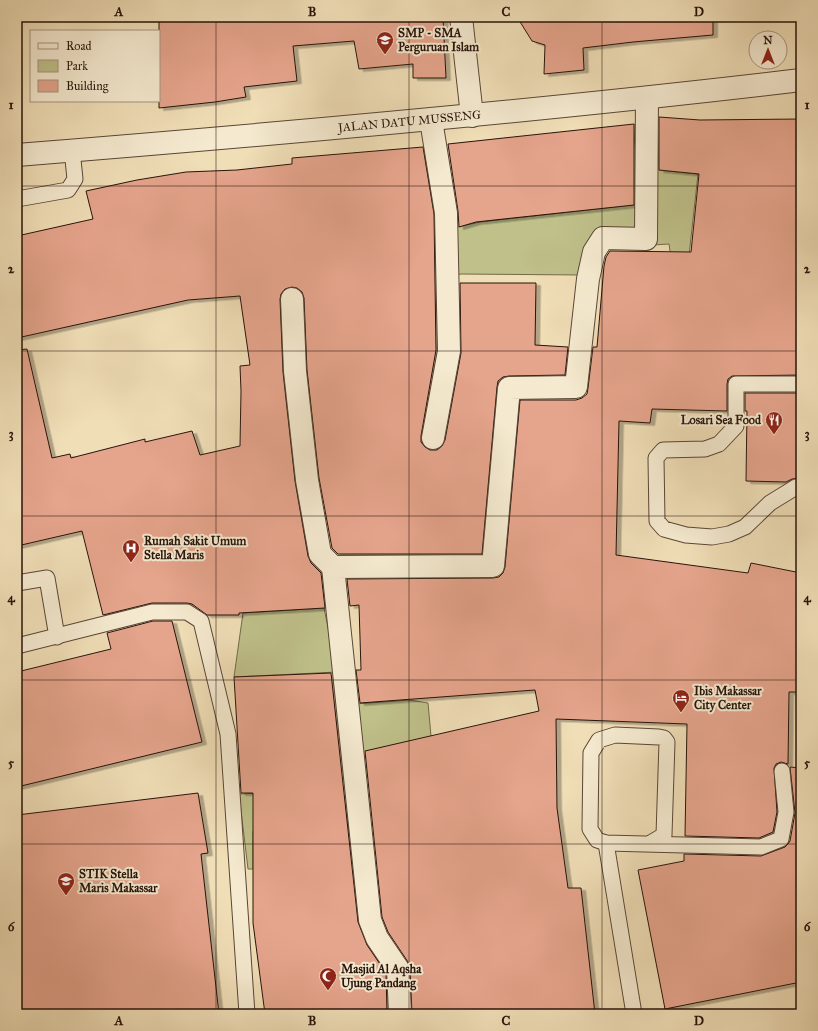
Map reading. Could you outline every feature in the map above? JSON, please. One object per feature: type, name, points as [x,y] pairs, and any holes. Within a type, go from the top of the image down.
[{"type":"street","points":[[461,17],[472,116]]},
{"type":"street","name":"JALAN DATU MUSSENG","points":[[17,155],[431,120],[647,98],[801,80]]},
{"type":"street","points":[[333,567],[493,566],[509,388],[576,387],[588,279],[594,252],[603,238],[646,239],[647,98]]},
{"type":"street","points":[[431,120],[446,212],[449,351],[433,438]]},
{"type":"street","points":[[292,299],[295,371],[307,480],[320,554],[333,567],[370,920],[377,938],[398,969],[400,1014]]},
{"type":"lane","points":[[17,199],[68,190],[75,179],[72,150]]},
{"type":"lane","points":[[801,384],[736,384],[736,426],[719,444],[705,450],[663,450],[656,458],[657,521],[664,529],[686,535],[712,537],[729,534],[745,527],[770,503],[796,487],[801,487]]},
{"type":"lane","points":[[17,583],[47,578],[57,637]]},
{"type":"lane","points":[[17,646],[152,612],[187,612],[201,621],[228,734],[247,1014]]},
{"type":"lane","points":[[228,734],[220,762],[238,1014]]},
{"type":"lane","points":[[649,844],[664,835],[667,742],[664,738],[659,737],[615,735],[599,740],[591,753],[590,829],[597,840],[606,843],[761,847],[781,839],[786,812],[782,771]]},
{"type":"lane","points":[[606,843],[634,1014]]},
{"type":"green space","points":[[657,117],[659,170],[698,174],[681,328],[668,328],[669,244],[603,248],[582,275],[461,274],[438,278],[448,229],[480,222],[641,204],[633,125]]},
{"type":"green space","points":[[324,608],[337,672],[234,677],[243,613]]},
{"type":"green space","points":[[409,700],[428,703],[431,736],[372,777],[360,776],[355,704]]},
{"type":"green space","points":[[342,789],[349,831],[253,831],[253,869],[248,869],[239,794]]},
{"type":"building","points":[[159,17],[443,17],[446,78],[413,78],[413,64],[359,69],[354,41],[293,46],[297,81],[244,87],[246,97],[159,108]]},
{"type":"building","points":[[517,17],[713,17],[713,35],[583,48],[584,70],[544,74],[545,45],[532,41]]},
{"type":"building","points":[[659,117],[700,120],[801,119],[801,375],[732,376],[728,379],[727,384],[727,411],[652,409],[650,423],[619,421],[616,555],[748,573],[751,563],[801,573],[801,692],[789,692],[788,764],[781,762],[776,764],[774,768],[777,812],[773,832],[759,838],[685,836],[687,724],[556,719],[557,808],[568,888],[581,888],[595,1014],[412,1014],[410,968],[408,962],[388,932],[382,917],[365,751],[539,711],[535,690],[360,703],[356,670],[361,670],[359,605],[350,606],[347,579],[493,578],[499,577],[503,573],[505,567],[520,400],[576,400],[587,394],[593,347],[597,347],[604,266],[606,257],[610,251],[691,252],[699,174],[659,170]]},
{"type":"building","points":[[634,124],[634,205],[476,222],[459,227],[448,144]]},
{"type":"building","points":[[423,147],[434,214],[436,350],[421,442],[430,450],[437,450],[442,446],[445,440],[461,353],[460,283],[536,283],[535,345],[568,347],[565,375],[509,376],[503,377],[498,381],[482,554],[338,554],[332,548],[319,478],[307,370],[304,298],[302,292],[297,288],[292,287],[285,289],[281,294],[280,299],[283,372],[295,481],[308,556],[311,563],[321,573],[325,608],[239,613],[239,615],[207,615],[192,604],[152,603],[103,615],[82,531],[17,546],[17,350],[27,349],[52,458],[70,454],[71,458],[145,439],[145,442],[192,431],[200,455],[240,446],[240,366],[250,365],[240,296],[188,300],[17,338],[17,236],[93,219],[86,191],[137,180],[186,172],[237,170],[292,164],[292,158]]},
{"type":"building","name":"Losari Sea Food","points":[[745,393],[801,393],[801,478],[792,479],[786,482],[746,481],[747,411],[745,411]]},
{"type":"building","points":[[153,621],[172,621],[202,742],[17,787],[17,672],[111,649],[107,633]]},
{"type":"building","points":[[331,673],[358,922],[367,945],[386,973],[387,1014],[265,1014],[253,923],[253,793],[241,793],[234,677]]},
{"type":"building","points":[[790,767],[801,768],[801,982],[665,1009],[638,870],[684,861],[684,854],[761,856],[785,847],[790,841],[795,813]]},
{"type":"building","points":[[198,793],[208,853],[201,854],[219,1014],[17,1014],[17,815]]},
{"type":"place","name":"SMP - SMA Perguruan Islam","points":[[385,55]]},
{"type":"place","name":"Losari Sea Food","points":[[774,435]]},
{"type":"place","name":"Rumah Sakit Umum Stella Maris","points":[[131,563]]},
{"type":"place","name":"Ibis Makassar City Center","points":[[681,713]]},
{"type":"place","name":"STIK Stella Maris Makassar","points":[[66,896]]},
{"type":"place","name":"Masjid Al Aqsha Ujung Pandang","points":[[328,991]]}]
